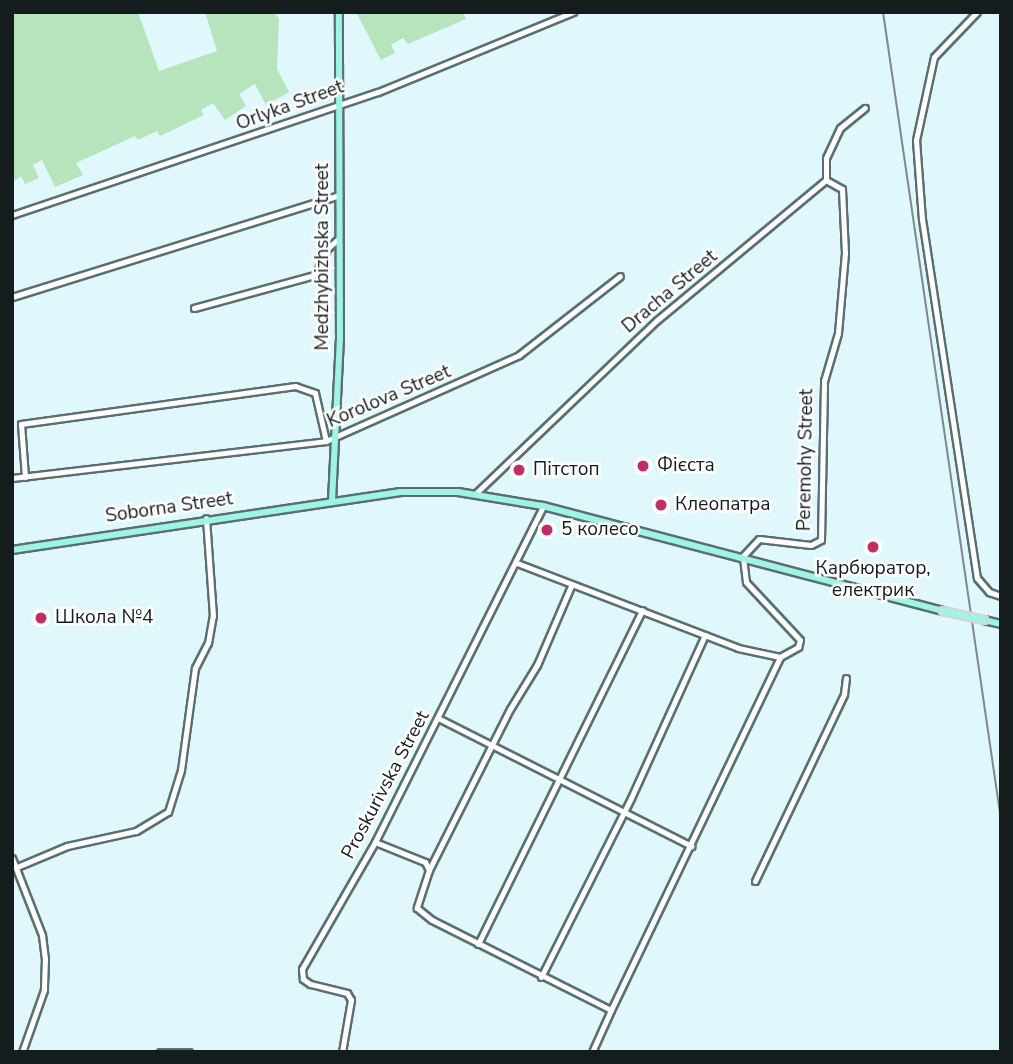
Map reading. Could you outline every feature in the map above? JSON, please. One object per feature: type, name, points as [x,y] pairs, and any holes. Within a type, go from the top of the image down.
[{"type":"main road","name":"Medzhybizhska Street","points":[[332,501],[340,340],[339,12]]},
{"type":"main road","name":"Soborna Street","points":[[12,550],[206,518],[430,490],[475,494],[543,506],[1001,624]]},
{"type":"street","name":"Orlyka Street","points":[[12,215],[338,104],[573,12]]},
{"type":"street","points":[[977,12],[934,57],[916,140],[922,219],[977,578],[989,592],[1001,596]]},
{"type":"street","points":[[826,180],[826,158],[840,128],[865,108]]},
{"type":"street","name":"Dracha Street","points":[[475,494],[656,321],[826,180]]},
{"type":"street","name":"Peremohy Street","points":[[743,556],[754,543],[766,538],[811,545],[821,540],[824,381],[838,333],[845,253],[842,189],[826,180]]},
{"type":"street","points":[[12,297],[339,195]]},
{"type":"street","points":[[194,308],[315,275],[327,248],[338,239]]},
{"type":"street","name":"Korolova Street","points":[[12,478],[326,441],[519,355],[620,276]]},
{"type":"street","points":[[25,477],[21,424],[295,386],[315,393],[326,441]]},
{"type":"street","name":"Proskurivska Street","points":[[341,1052],[351,1000],[347,993],[310,984],[303,979],[302,969],[374,842],[517,563],[543,506]]},
{"type":"street","points":[[17,867],[67,846],[135,831],[168,812],[181,770],[195,668],[208,643],[213,617],[206,518]]},
{"type":"street","points":[[592,1052],[691,846],[729,755],[780,657],[798,647],[800,640],[747,582],[743,556]]},
{"type":"street","points":[[517,563],[571,586],[705,635],[780,657]]},
{"type":"street","points":[[571,586],[537,665],[510,709],[494,747],[429,870],[417,908],[478,944],[611,1010]]},
{"type":"street","points":[[478,944],[557,778],[642,610]]},
{"type":"street","points":[[541,977],[623,811],[705,635]]},
{"type":"street","points":[[755,881],[844,694],[846,678]]},
{"type":"street","points":[[438,718],[691,846]]},
{"type":"street","points":[[374,842],[425,862],[429,870]]},
{"type":"street","points":[[12,858],[42,934],[45,958],[44,990],[22,1052]]},
{"type":"street","points":[[159,1052],[189,1052]]},
{"type":"green space","points":[[12,12],[138,12],[159,71],[217,51],[205,12],[274,12],[279,19],[277,69],[289,92],[266,105],[255,84],[239,94],[246,106],[225,120],[213,103],[201,110],[204,115],[160,136],[157,131],[138,140],[135,136],[76,163],[83,175],[55,187],[42,160],[33,165],[39,178],[25,184],[21,176],[12,183]]},
{"type":"green space","points":[[356,12],[463,12],[466,19],[408,44],[403,38],[391,45],[395,53],[381,60]]},
{"type":"railway","points":[[883,12],[1001,820]]},
{"type":"place","name":"Фієста","points":[[643,466]]},
{"type":"place","name":"Пітстоп","points":[[519,470]]},
{"type":"place","name":"Клеопатра","points":[[661,505]]},
{"type":"place","name":"5 колесо","points":[[547,530]]},
{"type":"place","name":"Карбюратор, електрик","points":[[873,547]]},
{"type":"place","name":"Школа №4","points":[[41,618]]}]
